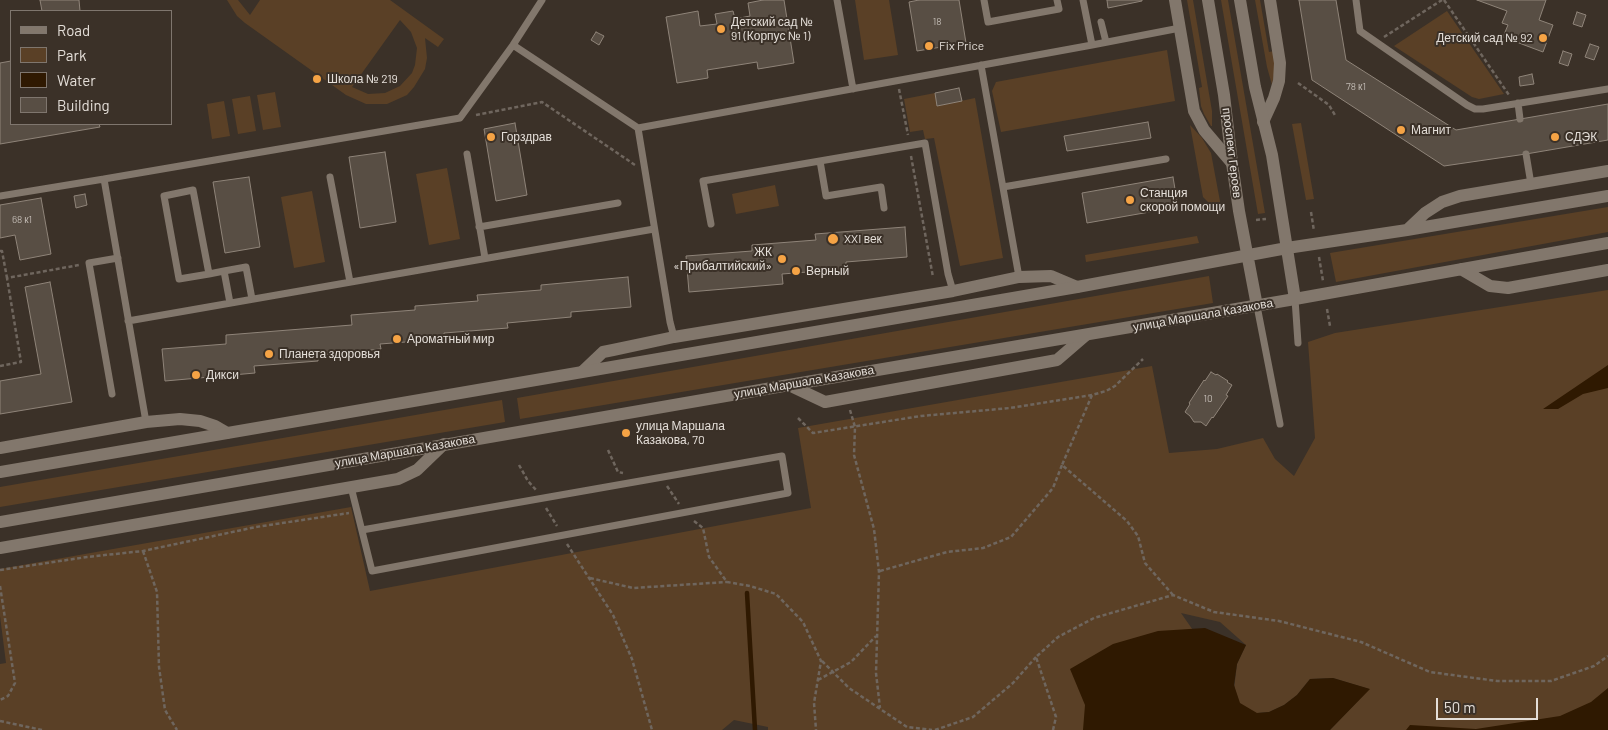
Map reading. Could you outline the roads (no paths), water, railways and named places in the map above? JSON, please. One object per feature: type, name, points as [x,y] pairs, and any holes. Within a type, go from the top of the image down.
[{"type":"street","points":[[1175,0],[1194,111],[1204,130],[1232,163]]},
{"type":"street","name":"проспект Героев","points":[[1208,0],[1224,96],[1232,163],[1257,306]]},
{"type":"street","points":[[1240,0],[1255,87],[1272,155],[1295,299]]},
{"type":"street","points":[[1263,122],[1279,81],[1280,63],[1270,0]]},
{"type":"street","points":[[1407,230],[1425,213],[1442,202],[1460,196],[1608,171]]},
{"type":"street","points":[[0,472],[1077,287],[1287,248],[1608,196]]},
{"type":"street","name":"улица Маршала Казакова","points":[[0,522],[444,444],[1257,306],[1608,243]]},
{"type":"street","points":[[1461,269],[1490,286],[1508,288],[1608,270]]},
{"type":"street","points":[[583,371],[603,352],[674,337],[953,291],[1019,277],[1051,276],[1077,287]]},
{"type":"street","points":[[789,385],[825,402],[1057,360],[1086,335]]},
{"type":"street","points":[[0,448],[146,422],[180,419],[200,421],[214,426],[227,434]]},
{"type":"street","points":[[0,548],[398,479],[417,470],[444,444]]},
{"type":"lane","points":[[0,196],[460,118],[513,45],[542,0]]},
{"type":"lane","points":[[837,0],[853,88]]},
{"type":"lane","points":[[984,0],[988,22],[1059,9],[1057,0]]},
{"type":"lane","points":[[1083,0],[1092,45]]},
{"type":"lane","points":[[1356,0],[1360,31],[1475,109],[1608,89]]},
{"type":"lane","points":[[1101,22],[1106,42]]},
{"type":"lane","points":[[513,45],[638,128],[1180,28]]},
{"type":"lane","points":[[980,65],[1019,277]]},
{"type":"lane","points":[[1514,104],[1520,119]]},
{"type":"lane","points":[[638,128],[674,337]]},
{"type":"lane","points":[[711,224],[703,182],[925,143],[948,274],[953,291]]},
{"type":"lane","points":[[467,154],[485,258]]},
{"type":"lane","points":[[1526,154],[1531,184]]},
{"type":"lane","points":[[1003,187],[1166,159]]},
{"type":"lane","points":[[820,161],[826,196],[881,188],[884,208]]},
{"type":"lane","points":[[330,177],[350,282]]},
{"type":"lane","points":[[104,179],[146,422]]},
{"type":"lane","points":[[209,274],[193,190],[164,196],[180,279],[209,274],[246,267],[252,299]]},
{"type":"lane","points":[[479,227],[618,203]]},
{"type":"lane","points":[[128,321],[654,228]]},
{"type":"lane","points":[[112,394],[89,263],[118,258]]},
{"type":"lane","points":[[224,271],[230,303]]},
{"type":"lane","points":[[1295,299],[1298,343]]},
{"type":"lane","points":[[1257,306],[1280,424]]},
{"type":"lane","points":[[351,487],[372,571],[788,493],[782,456],[362,530]]},
{"type":"water","points":[[1608,365],[1608,388],[1583,394],[1558,409],[1543,409]]},
{"type":"water","points":[[1205,628],[1246,645],[1237,664],[1234,685],[1240,703],[1257,713],[1269,712],[1284,705],[1297,695],[1310,679],[1333,678],[1370,689],[1330,730],[1083,730],[1085,705],[1070,669],[1113,644],[1158,631]]},
{"type":"water","points":[[1608,688],[1608,730],[1406,730],[1410,725],[1476,729],[1560,716],[1591,702]]},
{"type":"waterway","points":[[747,593],[755,730]]},
{"type":"place","name":"Детский сад № 91 (Корпус № 1)","points":[[721,29]]},
{"type":"place","name":"Детский сад № 92","points":[[1543,38]]},
{"type":"place","name":"Fix Price","points":[[929,46]]},
{"type":"place","name":"Школа № 219","points":[[317,79]]},
{"type":"place","name":"Магнит","points":[[1401,130]]},
{"type":"place","name":"Горздрав","points":[[491,137]]},
{"type":"place","name":"СДЭК","points":[[1555,137]]},
{"type":"place","name":"Станция скорой помощи","points":[[1130,200]]},
{"type":"place","name":"XXI век","points":[[833,239]]},
{"type":"place","name":"ЖК «Прибалтийский»","points":[[782,259]]},
{"type":"place","name":"Верный","points":[[796,271]]},
{"type":"place","name":"Ароматный мир","points":[[397,339]]},
{"type":"place","name":"Планета здоровья","points":[[269,354]]},
{"type":"place","name":"Дикси","points":[[196,375]]},
{"type":"place","name":"улица Маршала Казакова, 70","points":[[626,433]]}]
